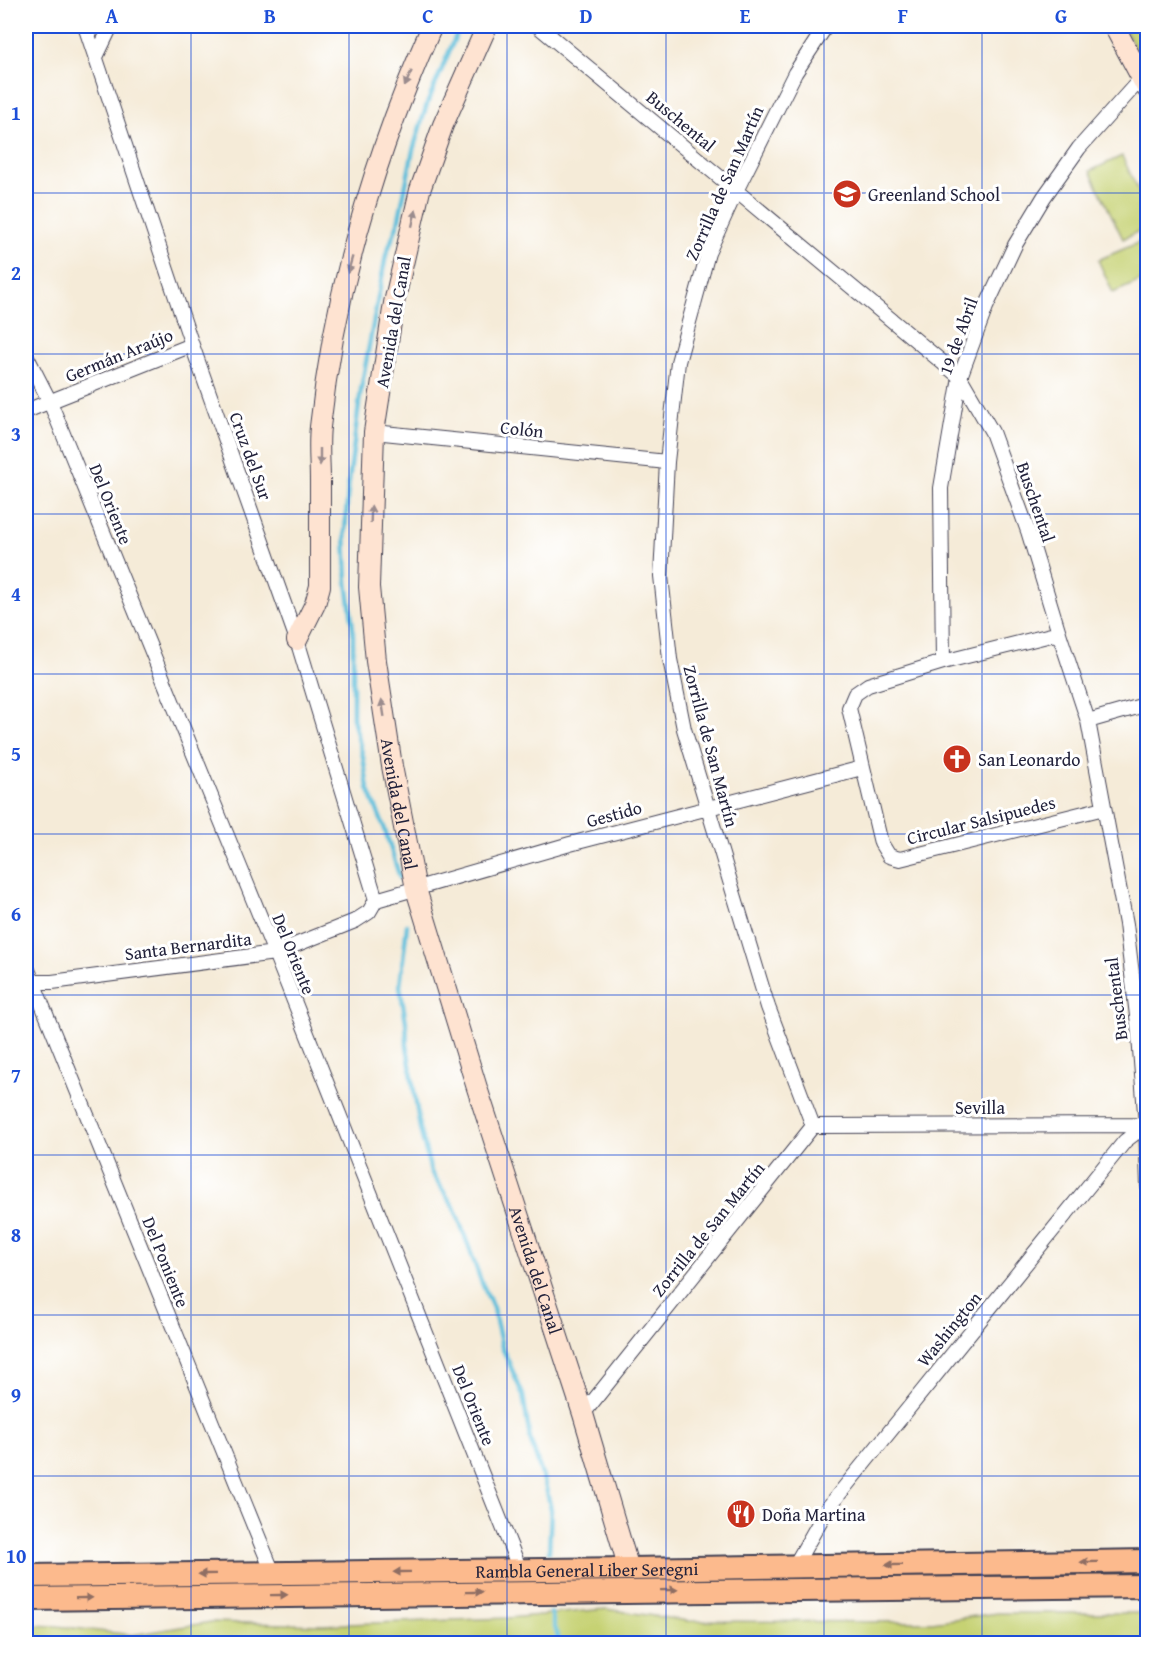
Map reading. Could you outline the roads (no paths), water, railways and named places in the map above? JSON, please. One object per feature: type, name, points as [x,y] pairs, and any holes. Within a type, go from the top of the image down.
[{"type":"main road","name":"Rambla General Liber Seregni","points":[[26,1576],[1148,1561]]},
{"type":"main road","name":"Rambla General Liber Seregni","points":[[26,1599],[1148,1586]]},
{"type":"street","name":"Cruz del Sur","points":[[85,26],[192,345],[297,640],[376,900]]},
{"type":"street","points":[[96,57],[111,26]]},
{"type":"street","points":[[297,640],[315,604],[320,586],[320,429],[330,356],[344,285],[376,171],[404,88],[432,26]]},
{"type":"street","name":"Avenida del Canal","points":[[487,26],[443,125],[420,190],[394,303],[374,432],[369,587],[376,662],[392,766],[416,890],[477,1088],[583,1414],[629,1569]]},
{"type":"street","name":"Buschental","points":[[538,26],[960,377],[992,432],[1028,531],[1088,721],[1126,924],[1147,1125],[1148,1186]]},
{"type":"street","name":"Zorrilla de San Martín","points":[[583,1414],[813,1126],[768,1007],[684,729],[670,659],[661,576],[667,462],[678,362],[708,253],[795,73],[826,26]]},
{"type":"street","points":[[1114,26],[1146,79]]},
{"type":"street","name":"19 de Abril","points":[[943,662],[941,488],[960,377],[986,307],[1015,245],[1044,197],[1079,148],[1146,79]]},
{"type":"street","name":"Germán Araújo","points":[[26,411],[192,345]]},
{"type":"street","name":"Del Oriente","points":[[26,355],[50,402],[275,953],[520,1570]]},
{"type":"street","name":"Colón","points":[[374,432],[667,462]]},
{"type":"street","name":"Circular Salsipuedes","points":[[1059,633],[943,662],[868,685],[855,694],[849,708],[881,843],[890,856],[900,859],[1104,808]]},
{"type":"street","points":[[1088,721],[1148,704]]},
{"type":"street","name":"Gestido","points":[[376,900],[570,844],[862,768]]},
{"type":"street","name":"Santa Bernardita","points":[[29,982],[52,982],[275,953],[355,921],[369,912],[376,900]]},
{"type":"street","name":"Del Poniente","points":[[26,965],[29,982],[273,1573]]},
{"type":"street","name":"Sevilla","points":[[813,1126],[1147,1125]]},
{"type":"street","name":"Washington","points":[[794,1567],[827,1509],[1125,1141],[1147,1125]]},
{"type":"waterway","points":[[400,878],[384,827],[368,788],[353,718],[353,628],[347,582],[345,531],[361,389],[386,255],[398,223],[413,150],[427,104],[460,26]]},
{"type":"waterway","points":[[407,925],[400,986],[420,1129],[431,1172],[455,1209],[493,1308],[502,1347],[523,1395],[530,1439],[551,1509],[549,1552]]},
{"type":"waterway","points":[[551,1613],[558,1638],[555,1644]]},
{"type":"place","name":"Greenland School","points":[[847,194]]},
{"type":"place","name":"San Leonardo","points":[[957,759]]},
{"type":"place","name":"Doña Martina","points":[[741,1514]]}]
